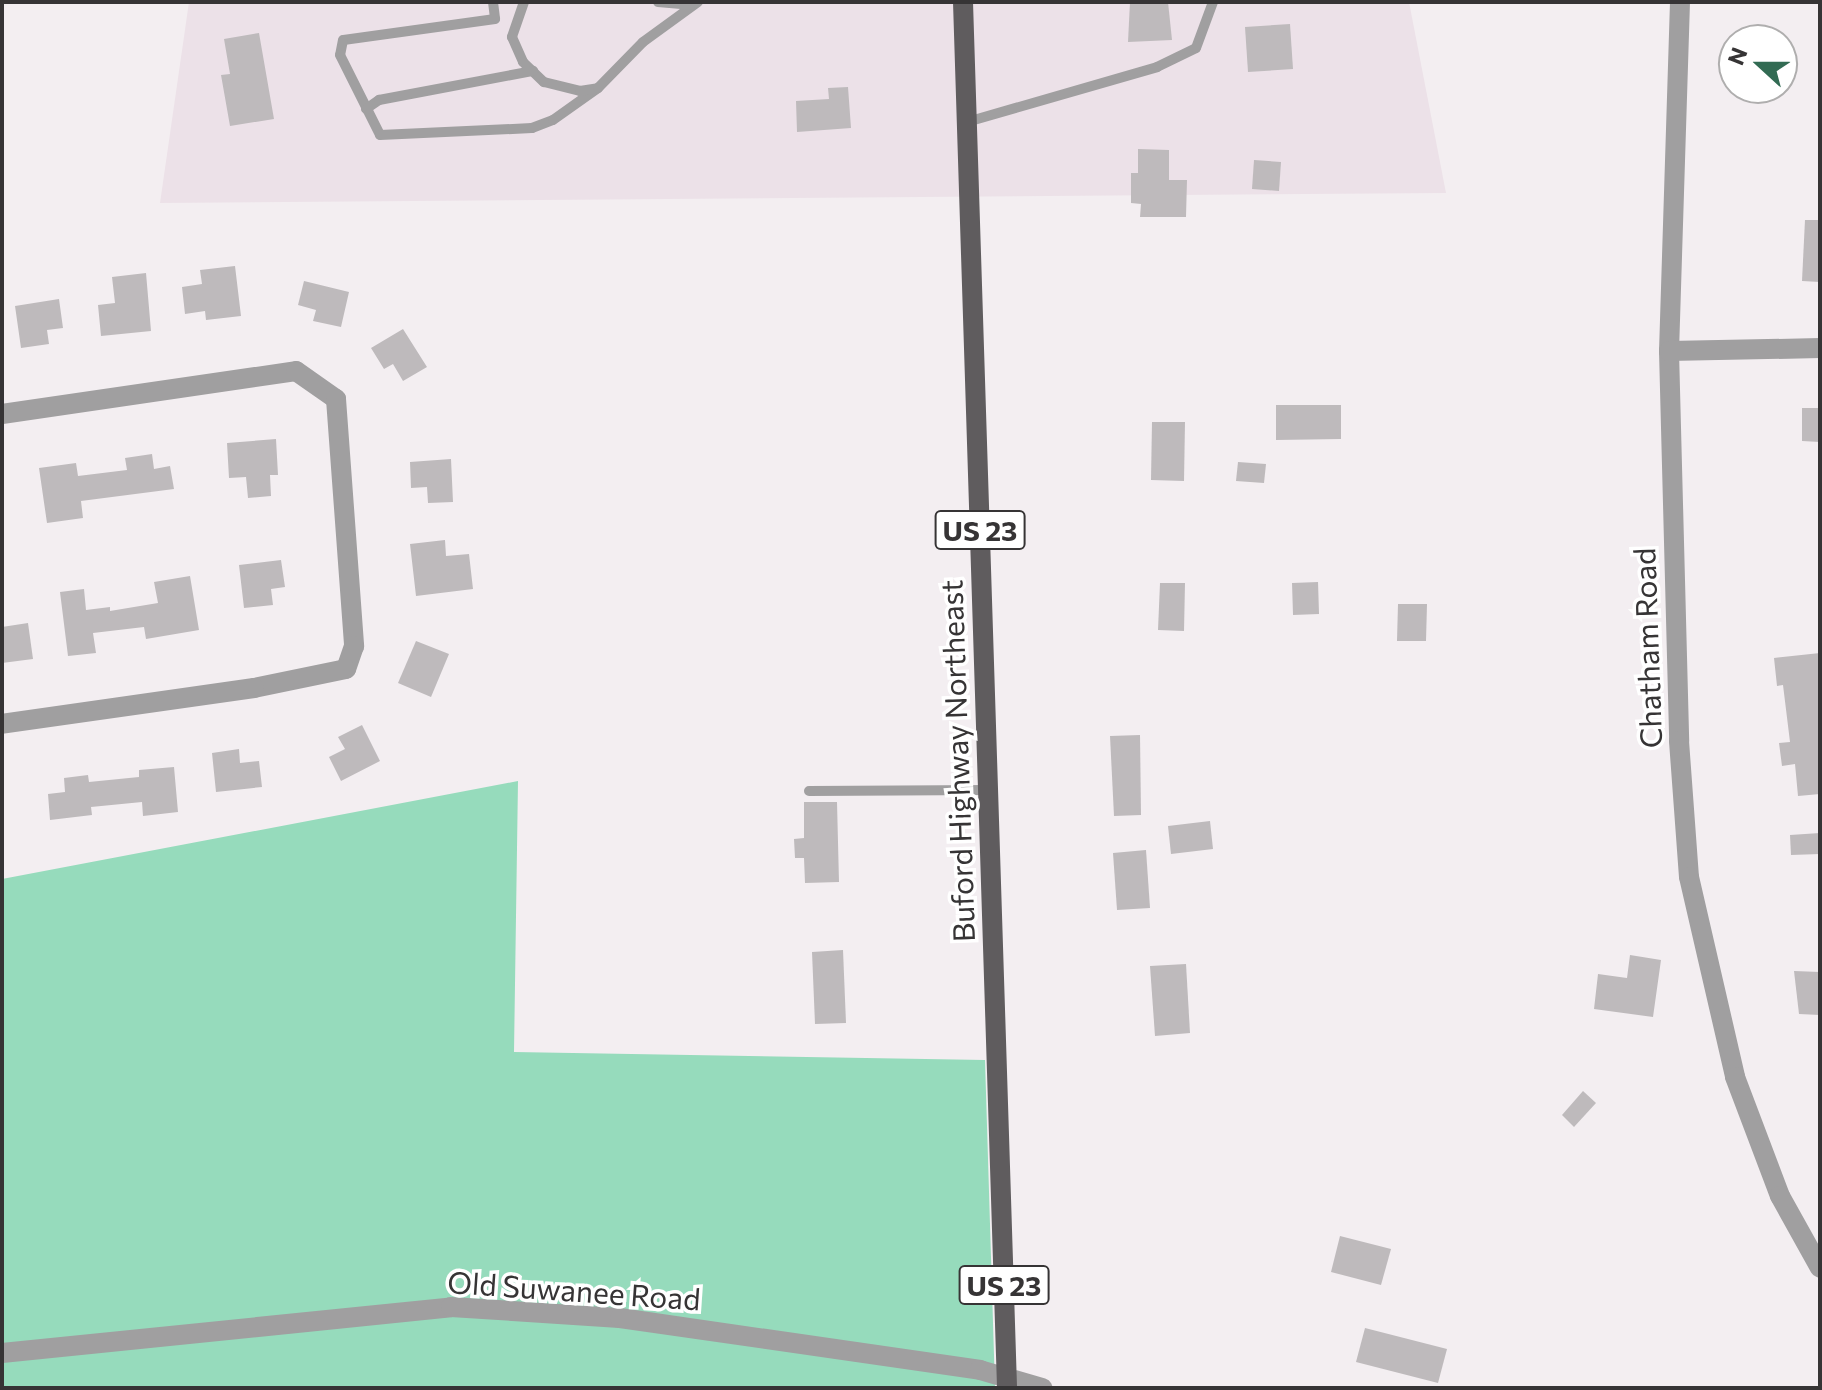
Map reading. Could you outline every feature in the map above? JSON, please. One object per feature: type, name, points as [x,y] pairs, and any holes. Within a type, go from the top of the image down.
[{"type":"main road","name":"Buford Highway Northeast","points":[[963,2],[1007,1381]]},
{"type":"street","name":"Chatham Road","points":[[1680,2],[1669,351],[1679,741],[1689,877],[1735,1077],[1780,1196],[1820,1268]]},
{"type":"street","points":[[1669,351],[1820,348]]},
{"type":"street","points":[[2,414],[296,371],[336,399],[354,646],[346,669],[254,688],[2,724]]},
{"type":"street","name":"Old Suwanee Road","points":[[2,1353],[451,1307],[620,1318],[1042,1388]]},
{"type":"lane","points":[[493,2],[495,19]]},
{"type":"lane","points":[[524,2],[512,37],[533,71],[544,82],[580,91],[598,88]]},
{"type":"lane","points":[[658,2],[694,4]]},
{"type":"lane","points":[[967,122],[1157,67],[1196,48],[1213,2]]},
{"type":"lane","points":[[517,22],[495,19],[347,37],[340,55],[377,131],[388,137],[532,128],[553,120],[598,88],[694,4]]},
{"type":"lane","points":[[366,109],[379,100],[533,71]]},
{"type":"lane","points":[[809,791],[988,790]]},
{"type":"shaded area","points":[[189,2],[1409,2],[1446,193],[160,203]]},
{"type":"green space","points":[[518,781],[514,1052],[985,1060],[995,1388],[2,1388],[2,879]]},
{"type":"building","points":[[1130,2],[1168,2],[1172,40],[1128,42]]},
{"type":"building","points":[[1290,24],[1293,69],[1248,72],[1245,27]]},
{"type":"building","points":[[259,33],[274,119],[230,126],[221,75],[230,74],[224,39]]},
{"type":"building","points":[[848,87],[851,128],[797,132],[796,101],[829,99],[828,88]]},
{"type":"building","points":[[1138,149],[1169,150],[1169,180],[1187,180],[1186,217],[1140,217],[1141,204],[1131,203],[1131,173],[1138,173]]},
{"type":"building","points":[[1254,160],[1281,162],[1279,191],[1252,189]]},
{"type":"building","points":[[1805,220],[1820,220],[1820,282],[1802,281]]},
{"type":"building","points":[[235,266],[241,316],[206,320],[205,311],[185,314],[182,287],[202,284],[200,270]]},
{"type":"building","points":[[146,273],[151,331],[101,336],[98,305],[115,303],[112,277]]},
{"type":"building","points":[[304,281],[349,292],[341,327],[313,321],[316,310],[298,305]]},
{"type":"building","points":[[59,299],[63,328],[47,330],[49,344],[21,348],[15,306]]},
{"type":"building","points":[[403,329],[427,367],[403,381],[393,364],[384,369],[371,348]]},
{"type":"building","points":[[1276,405],[1341,405],[1341,439],[1276,440]]},
{"type":"building","points":[[1802,408],[1820,408],[1820,442],[1802,441]]},
{"type":"building","points":[[1152,422],[1185,422],[1184,481],[1151,480]]},
{"type":"building","points":[[276,439],[278,475],[270,475],[271,496],[248,498],[246,477],[229,478],[227,443]]},
{"type":"building","points":[[152,454],[154,469],[170,466],[174,489],[81,501],[83,518],[47,523],[39,468],[76,463],[78,476],[127,470],[125,458]]},
{"type":"building","points":[[451,459],[453,502],[428,503],[427,487],[411,488],[410,462]]},
{"type":"building","points":[[1238,462],[1266,464],[1264,483],[1236,481]]},
{"type":"building","points":[[445,540],[446,556],[469,554],[473,589],[416,596],[410,544]]},
{"type":"building","points":[[281,560],[285,587],[271,589],[273,605],[244,608],[239,565]]},
{"type":"building","points":[[190,576],[199,630],[146,639],[144,627],[93,633],[96,653],[68,656],[60,592],[84,589],[86,610],[110,607],[110,611],[158,603],[154,582]]},
{"type":"building","points":[[1318,582],[1319,614],[1293,615],[1292,583]]},
{"type":"building","points":[[1160,583],[1185,583],[1184,631],[1158,630]]},
{"type":"building","points":[[1398,604],[1427,604],[1426,641],[1397,641]]},
{"type":"building","points":[[28,623],[33,659],[2,663],[2,627]]},
{"type":"building","points":[[416,641],[449,654],[431,697],[398,683]]},
{"type":"building","points":[[1820,653],[1820,794],[1798,796],[1795,764],[1782,766],[1779,743],[1790,742],[1783,685],[1777,686],[1774,658]]},
{"type":"building","points":[[362,725],[380,761],[341,781],[329,757],[345,749],[338,737]]},
{"type":"building","points":[[1140,735],[1141,815],[1114,816],[1110,736]]},
{"type":"building","points":[[239,749],[240,763],[259,761],[262,787],[216,792],[212,753]]},
{"type":"building","points":[[174,767],[178,812],[143,816],[142,802],[91,807],[92,815],[50,820],[48,794],[65,792],[64,778],[88,775],[89,782],[139,777],[139,770]]},
{"type":"building","points":[[804,802],[837,802],[839,882],[805,883],[804,858],[795,858],[794,839],[804,838]]},
{"type":"building","points":[[1210,821],[1213,849],[1171,854],[1168,826]]},
{"type":"building","points":[[1820,833],[1820,854],[1791,855],[1790,835]]},
{"type":"building","points":[[1146,850],[1150,908],[1117,910],[1113,853]]},
{"type":"building","points":[[843,950],[846,1023],[815,1024],[812,952]]},
{"type":"building","points":[[1630,955],[1661,960],[1653,1017],[1594,1009],[1598,974],[1627,978]]},
{"type":"building","points":[[1186,964],[1190,1033],[1155,1036],[1150,966]]},
{"type":"building","points":[[1794,971],[1820,972],[1820,1015],[1799,1014]]},
{"type":"building","points":[[1583,1091],[1596,1103],[1574,1127],[1562,1115]]},
{"type":"building","points":[[1340,1236],[1391,1249],[1381,1285],[1331,1272]]},
{"type":"building","points":[[1365,1328],[1447,1349],[1438,1383],[1356,1362]]}]
